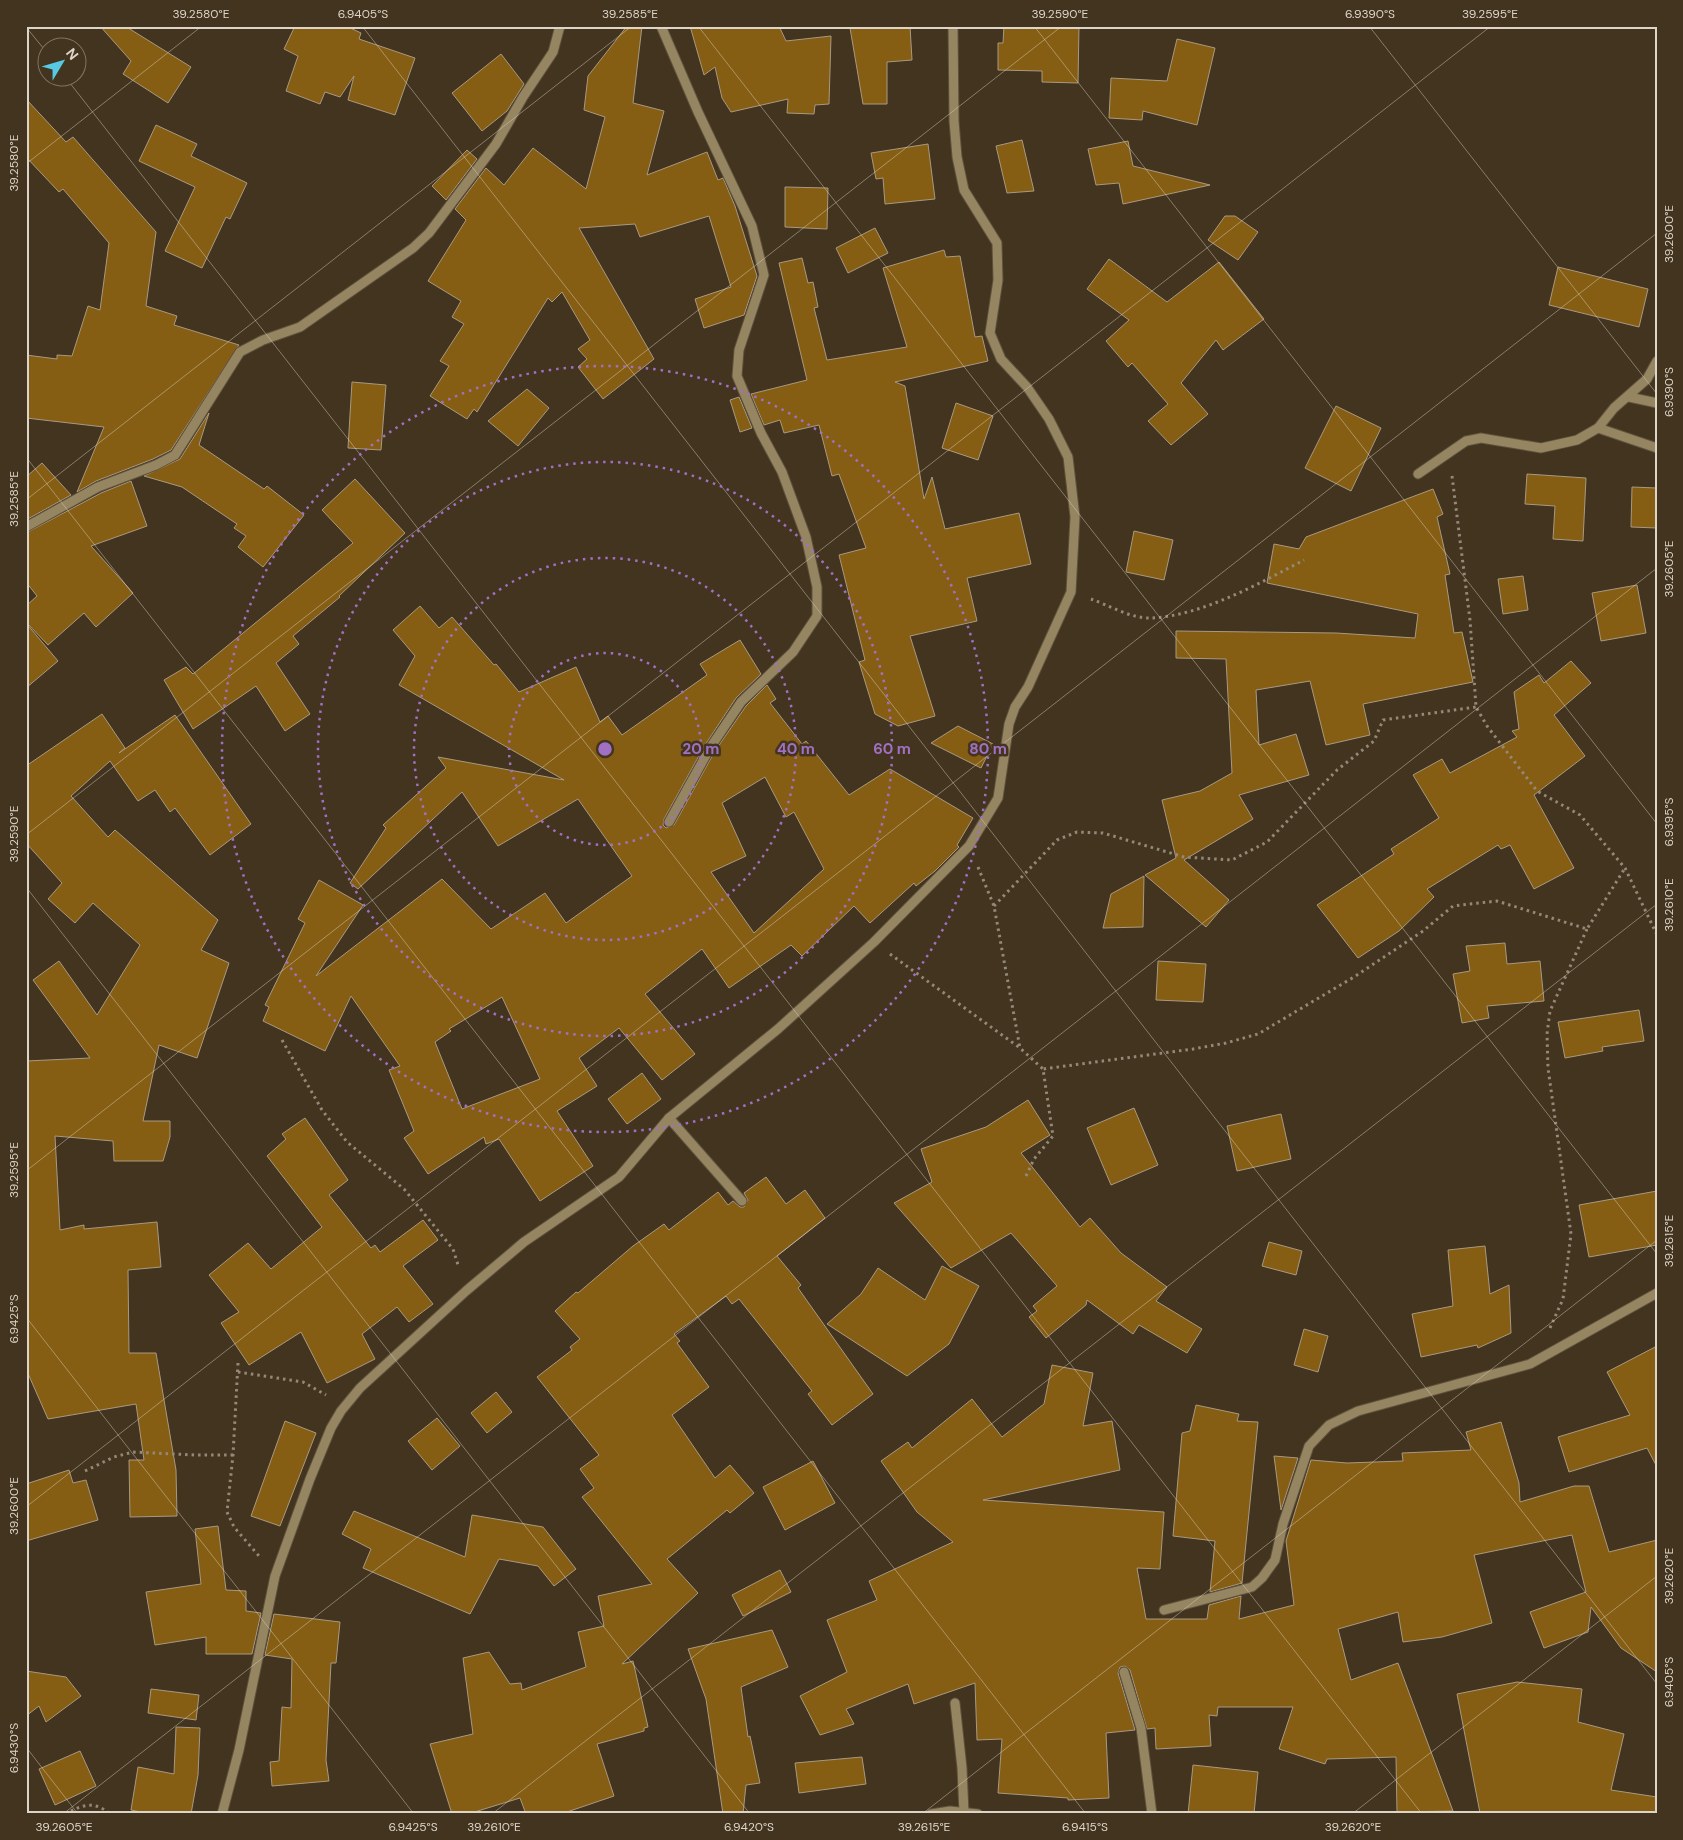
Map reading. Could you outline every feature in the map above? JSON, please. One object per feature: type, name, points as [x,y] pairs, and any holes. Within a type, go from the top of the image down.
[{"type":"street","points":[[26,527],[98,487],[120,477],[156,465],[175,455],[240,352],[263,340],[300,327],[413,248],[429,233],[496,144],[552,52],[560,26]]},
{"type":"street","points":[[661,26],[698,112],[752,226],[764,275],[739,350],[737,376],[760,433],[782,472],[806,537],[817,588],[817,616],[793,652],[741,702],[710,748],[669,822]]},
{"type":"street","points":[[222,1814],[239,1750],[276,1576],[310,1479],[331,1428],[342,1411],[360,1388],[466,1291],[524,1242],[619,1177],[669,1118],[778,1029],[874,942],[969,846],[998,798],[1009,724],[1015,707],[1028,687],[1071,592],[1075,517],[1068,457],[1049,419],[1027,386],[1001,359],[990,333],[998,280],[997,243],[964,190],[957,157],[954,121],[953,26]]},
{"type":"street","points":[[1418,474],[1466,441],[1481,438],[1541,448],[1577,440],[1598,428],[1614,408],[1629,397],[1647,379],[1657,361]]},
{"type":"street","points":[[1629,397],[1657,402]]},
{"type":"street","points":[[1598,428],[1657,448]]},
{"type":"street","points":[[669,1118],[742,1201]]},
{"type":"street","points":[[1164,1610],[1252,1587],[1262,1578],[1275,1560],[1283,1524],[1309,1446],[1330,1425],[1358,1411],[1530,1364],[1657,1293]]},
{"type":"street","points":[[1124,1672],[1141,1728],[1152,1814]]},
{"type":"street","points":[[955,1703],[962,1768],[964,1813]]},
{"type":"street","points":[[931,1814],[950,1811],[978,1814]]},
{"type":"path","points":[[1449,453],[1470,620],[1476,707],[1487,726],[1537,791],[1580,816],[1625,868],[1657,934]]},
{"type":"path","points":[[1071,592],[1148,618],[1169,615],[1235,596],[1304,560]]},
{"type":"path","points":[[994,906],[1057,840],[1078,832],[1103,833],[1184,857],[1232,860],[1267,842],[1337,770],[1374,741],[1384,720],[1476,707]]},
{"type":"path","points":[[969,846],[994,906],[1020,1048]]},
{"type":"path","points":[[1530,1364],[1563,1299],[1571,1234],[1548,1068],[1547,1034],[1550,1011],[1588,929],[1625,868]]},
{"type":"path","points":[[1043,1070],[1218,1045],[1258,1034],[1354,977],[1423,931],[1453,906],[1497,901],[1588,929]]},
{"type":"path","points":[[874,942],[937,990],[1020,1048],[1043,1070],[1053,1136],[1034,1159],[1026,1176]]},
{"type":"path","points":[[282,1040],[322,1110],[347,1142],[404,1189],[453,1249],[466,1291]]},
{"type":"path","points":[[238,1363],[234,1455],[227,1512],[234,1527],[276,1576]]},
{"type":"path","points":[[238,1372],[303,1382],[328,1397],[342,1411]]},
{"type":"path","points":[[85,1471],[114,1457],[133,1452],[234,1455]]},
{"type":"path","points":[[66,1814],[90,1804],[110,1814]]},
{"type":"building","points":[[100,26],[125,26],[191,67],[168,103],[123,74],[131,61]]},
{"type":"building","points":[[295,26],[346,26],[361,33],[359,39],[415,58],[395,115],[348,100],[354,76],[340,97],[325,92],[320,104],[286,91],[298,56],[284,49]]},
{"type":"building","points":[[627,26],[642,26],[633,103],[664,111],[647,175],[707,152],[718,180],[723,178],[735,206],[757,276],[744,315],[704,328],[695,299],[731,287],[709,216],[640,237],[635,224],[579,228],[654,359],[603,399],[578,367],[587,359],[578,349],[590,340],[562,292],[552,302],[548,298],[477,412],[474,409],[467,419],[430,396],[449,366],[440,361],[464,324],[452,317],[461,301],[428,281],[466,220],[455,209],[486,168],[504,185],[533,148],[586,189],[605,117],[584,110],[588,76]]},
{"type":"building","points":[[690,26],[779,26],[786,41],[831,36],[829,104],[815,105],[814,114],[787,113],[788,99],[731,112],[722,98],[715,67],[704,75]]},
{"type":"building","points":[[910,26],[912,60],[887,62],[887,104],[863,104],[850,28]]},
{"type":"building","points":[[1004,26],[1079,26],[1078,83],[1042,82],[1042,71],[998,70],[998,43],[1003,43]]},
{"type":"building","points":[[1177,39],[1215,48],[1197,125],[1143,111],[1142,120],[1109,118],[1111,78],[1167,81]]},
{"type":"building","points":[[501,54],[524,84],[507,111],[482,131],[452,93]]},
{"type":"building","points":[[26,99],[66,142],[73,137],[156,232],[146,306],[177,316],[174,325],[239,345],[171,450],[96,481],[77,492],[104,427],[26,418],[26,355],[57,359],[57,355],[72,356],[88,306],[100,310],[109,243],[63,189],[59,192],[26,157]]},
{"type":"building","points":[[156,125],[197,144],[191,156],[247,183],[230,219],[226,217],[202,268],[165,251],[195,187],[139,161]]},
{"type":"building","points":[[1022,140],[1034,191],[1007,193],[996,146]]},
{"type":"building","points":[[1128,141],[1133,166],[1210,185],[1123,204],[1119,183],[1096,185],[1088,149]]},
{"type":"building","points":[[928,144],[935,199],[885,204],[883,178],[876,179],[871,153]]},
{"type":"building","points":[[467,150],[477,159],[446,200],[432,186]]},
{"type":"building","points":[[785,187],[828,188],[827,229],[785,227]]},
{"type":"building","points":[[1225,216],[1235,216],[1258,232],[1238,260],[1208,240]]},
{"type":"building","points":[[875,228],[888,253],[848,273],[836,248]]},
{"type":"building","points":[[944,250],[946,257],[960,256],[975,337],[982,336],[988,361],[895,382],[905,386],[924,499],[932,477],[945,529],[1019,513],[1031,564],[967,578],[977,621],[910,636],[935,716],[898,726],[875,714],[859,662],[865,660],[839,555],[866,548],[839,474],[832,476],[819,425],[784,433],[780,420],[764,425],[751,394],[807,380],[779,263],[802,258],[808,283],[813,282],[818,307],[814,308],[827,360],[907,347],[883,268]]},
{"type":"building","points":[[1109,259],[1167,302],[1219,262],[1264,319],[1223,350],[1216,340],[1181,383],[1208,414],[1171,445],[1148,421],[1168,404],[1132,363],[1128,367],[1106,341],[1129,320],[1087,289]]},
{"type":"building","points":[[1558,267],[1648,289],[1639,327],[1549,305]]},
{"type":"building","points":[[352,382],[386,385],[381,450],[348,448]]},
{"type":"building","points":[[527,389],[549,408],[518,446],[488,421]]},
{"type":"building","points":[[739,397],[752,428],[740,432],[730,400]]},
{"type":"building","points":[[956,403],[993,416],[978,460],[942,448]]},
{"type":"building","points":[[1336,406],[1381,428],[1351,491],[1305,468]]},
{"type":"building","points":[[209,413],[199,445],[264,489],[267,486],[304,515],[263,567],[238,547],[246,536],[234,528],[237,524],[182,487],[144,476],[180,459]]},
{"type":"building","points":[[42,463],[71,495],[26,520],[26,477]]},
{"type":"building","points":[[1527,474],[1586,478],[1583,541],[1553,539],[1555,506],[1525,504]]},
{"type":"building","points":[[355,479],[405,533],[340,597],[293,636],[299,644],[276,663],[310,714],[285,731],[256,686],[193,729],[164,680],[186,667],[193,674],[353,543],[322,510]]},
{"type":"building","points":[[131,481],[147,526],[91,546],[133,593],[96,627],[84,613],[48,645],[26,622],[26,606],[37,596],[26,582],[26,533],[101,493]]},
{"type":"building","points":[[1632,487],[1657,488],[1657,528],[1631,527]]},
{"type":"building","points":[[1433,489],[1443,514],[1437,517],[1450,574],[1445,575],[1454,633],[1462,632],[1473,682],[1363,704],[1370,735],[1326,745],[1310,681],[1256,690],[1259,745],[1296,734],[1309,775],[1239,795],[1253,819],[1184,860],[1229,900],[1206,927],[1145,875],[1176,858],[1162,800],[1200,791],[1232,773],[1226,659],[1176,658],[1176,631],[1336,633],[1415,638],[1418,614],[1267,583],[1274,544],[1299,549],[1306,537]]},
{"type":"building","points":[[1134,531],[1173,540],[1164,580],[1126,572]]},
{"type":"building","points":[[1523,576],[1528,610],[1503,614],[1498,579]]},
{"type":"building","points":[[1637,585],[1646,633],[1601,641],[1592,593]]},
{"type":"building","points":[[420,606],[439,628],[452,617],[494,665],[496,664],[519,692],[576,667],[600,722],[608,716],[622,735],[707,675],[700,664],[740,640],[761,674],[736,698],[705,745],[664,819],[663,825],[666,828],[674,825],[715,751],[746,706],[767,685],[776,699],[770,703],[802,744],[806,741],[849,795],[890,769],[973,818],[957,845],[959,847],[935,871],[916,886],[914,883],[870,923],[854,906],[802,956],[791,945],[729,988],[702,949],[645,994],[695,1054],[662,1080],[619,1028],[579,1058],[597,1086],[557,1111],[593,1166],[540,1201],[499,1139],[486,1144],[484,1137],[428,1174],[404,1138],[414,1131],[389,1070],[400,1066],[351,996],[325,1051],[263,1021],[269,1007],[265,1005],[305,923],[298,919],[319,880],[363,905],[316,976],[442,879],[491,929],[545,893],[566,923],[632,876],[578,799],[498,846],[462,792],[358,889],[350,883],[386,828],[383,825],[446,768],[438,757],[564,780],[399,685],[415,656],[393,630]],"holes":[[[765,777],[786,817],[794,812],[824,869],[754,933],[711,872],[746,856],[722,803]],[[502,997],[540,1079],[462,1109],[435,1042],[451,1031],[449,1029]]]},
{"type":"building","points":[[26,623],[58,661],[26,688]]},
{"type":"building","points":[[1571,661],[1591,683],[1554,715],[1585,756],[1534,795],[1574,868],[1534,889],[1510,845],[1501,849],[1498,845],[1427,889],[1434,897],[1399,931],[1358,958],[1317,905],[1394,854],[1391,849],[1439,818],[1413,775],[1442,759],[1450,773],[1517,737],[1512,731],[1519,729],[1514,692],[1539,675],[1544,683]]},
{"type":"building","points":[[102,714],[125,748],[119,753],[175,715],[251,824],[210,855],[175,808],[170,812],[155,790],[138,801],[110,761],[71,796],[108,837],[115,830],[218,920],[201,950],[229,963],[197,1058],[159,1045],[143,1121],[170,1121],[170,1137],[163,1161],[114,1161],[113,1141],[55,1136],[60,1230],[84,1225],[84,1229],[157,1222],[161,1267],[128,1270],[129,1353],[156,1353],[176,1470],[177,1516],[130,1517],[129,1460],[144,1460],[136,1404],[48,1419],[26,1369],[26,1061],[90,1058],[33,980],[59,961],[97,1015],[140,945],[93,903],[75,923],[48,899],[62,883],[26,843],[26,766]]},
{"type":"building","points":[[958,726],[993,744],[981,768],[931,743]]},
{"type":"building","points":[[1144,876],[1143,927],[1103,928],[1111,894]]},
{"type":"building","points":[[1505,943],[1507,964],[1540,961],[1544,1001],[1487,1006],[1489,1018],[1462,1023],[1453,974],[1470,971],[1466,946]]},
{"type":"building","points":[[1158,961],[1206,964],[1203,1002],[1156,1000]]},
{"type":"building","points":[[1639,1010],[1644,1041],[1602,1047],[1603,1051],[1565,1058],[1558,1022]]},
{"type":"building","points":[[642,1073],[661,1099],[627,1124],[608,1099]]},
{"type":"building","points":[[1028,1100],[1050,1135],[1021,1153],[1080,1227],[1090,1218],[1121,1253],[1167,1287],[1156,1301],[1202,1329],[1187,1353],[1139,1325],[1133,1334],[1087,1300],[1086,1305],[1046,1338],[1029,1317],[1037,1311],[1033,1306],[1057,1286],[1011,1233],[951,1268],[894,1203],[932,1182],[921,1149],[986,1127]]},
{"type":"building","points":[[1134,1108],[1158,1165],[1111,1185],[1087,1128]]},
{"type":"building","points":[[1281,1114],[1291,1159],[1237,1171],[1227,1126]]},
{"type":"building","points":[[305,1118],[348,1180],[329,1195],[371,1248],[375,1245],[380,1252],[423,1220],[438,1240],[403,1266],[433,1304],[409,1322],[397,1307],[362,1334],[375,1359],[327,1383],[301,1332],[249,1365],[221,1323],[239,1312],[209,1275],[248,1243],[271,1269],[322,1227],[267,1156],[286,1139],[282,1134]]},
{"type":"building","points":[[766,1177],[786,1204],[805,1190],[825,1218],[777,1256],[801,1285],[798,1288],[873,1394],[832,1425],[808,1394],[812,1391],[739,1299],[732,1304],[726,1296],[674,1334],[680,1341],[677,1343],[709,1387],[672,1415],[715,1478],[730,1465],[754,1493],[730,1513],[727,1510],[667,1559],[698,1593],[622,1664],[633,1661],[648,1727],[644,1728],[644,1731],[597,1744],[614,1796],[561,1814],[526,1814],[520,1798],[468,1814],[452,1814],[430,1744],[473,1734],[463,1658],[489,1652],[510,1684],[521,1683],[522,1690],[586,1667],[578,1632],[604,1626],[598,1596],[652,1584],[582,1497],[594,1488],[580,1469],[599,1455],[537,1377],[572,1350],[570,1347],[580,1339],[555,1311],[633,1246],[664,1224],[669,1230],[718,1192],[728,1205],[733,1201],[740,1207],[744,1207],[748,1200],[744,1193]]},
{"type":"building","points":[[1657,1191],[1657,1245],[1589,1257],[1579,1205]]},
{"type":"building","points":[[1269,1242],[1302,1251],[1296,1275],[1262,1266]]},
{"type":"building","points":[[1485,1246],[1490,1294],[1509,1285],[1511,1333],[1478,1348],[1477,1345],[1421,1357],[1412,1314],[1453,1306],[1448,1250]]},
{"type":"building","points":[[942,1266],[979,1286],[949,1344],[907,1376],[827,1324],[861,1294],[878,1268],[925,1300]]},
{"type":"building","points":[[1304,1329],[1328,1336],[1318,1372],[1294,1365]]},
{"type":"building","points":[[1657,1346],[1657,1467],[1647,1448],[1569,1472],[1558,1437],[1630,1415],[1607,1372]]},
{"type":"building","points":[[1052,1365],[1093,1373],[1083,1426],[1112,1421],[1120,1470],[983,1500],[1164,1512],[1160,1569],[1137,1568],[1146,1619],[1207,1619],[1209,1605],[1241,1596],[1239,1619],[1294,1605],[1286,1541],[1311,1460],[1347,1463],[1403,1461],[1402,1453],[1471,1450],[1466,1432],[1501,1422],[1519,1483],[1520,1502],[1574,1486],[1589,1486],[1609,1552],[1657,1540],[1657,1672],[1621,1648],[1591,1607],[1588,1632],[1544,1648],[1530,1612],[1586,1592],[1572,1535],[1474,1555],[1492,1623],[1442,1637],[1403,1642],[1398,1612],[1338,1629],[1351,1680],[1398,1663],[1453,1811],[1397,1812],[1396,1757],[1327,1759],[1325,1764],[1279,1749],[1293,1707],[1218,1707],[1217,1716],[1209,1715],[1211,1746],[1156,1749],[1155,1728],[1147,1729],[1130,1670],[1125,1666],[1120,1667],[1118,1673],[1135,1730],[1106,1733],[1109,1798],[1068,1800],[1068,1798],[998,1793],[1002,1739],[977,1740],[975,1683],[914,1704],[908,1684],[846,1709],[854,1724],[820,1735],[800,1696],[847,1672],[827,1620],[877,1600],[869,1581],[953,1542],[917,1512],[881,1461],[908,1442],[912,1448],[972,1399],[1002,1437],[1044,1404]]},
{"type":"building","points":[[496,1392],[512,1412],[487,1433],[471,1413]]},
{"type":"building","points":[[1196,1405],[1239,1414],[1237,1421],[1258,1422],[1242,1583],[1210,1592],[1215,1541],[1173,1536],[1182,1433],[1190,1431]]},
{"type":"building","points":[[437,1418],[460,1446],[432,1470],[408,1441]]},
{"type":"building","points":[[285,1421],[316,1433],[280,1526],[251,1516]]},
{"type":"building","points":[[1274,1456],[1298,1458],[1281,1510]]},
{"type":"building","points":[[813,1461],[835,1503],[785,1530],[763,1487]]},
{"type":"building","points":[[69,1470],[73,1483],[86,1480],[98,1520],[26,1541],[26,1484]]},
{"type":"building","points":[[354,1511],[465,1557],[472,1515],[543,1527],[576,1569],[554,1586],[538,1566],[499,1559],[470,1614],[363,1568],[371,1549],[342,1534]]},
{"type":"building","points":[[218,1526],[226,1590],[246,1591],[246,1611],[261,1613],[252,1654],[206,1654],[206,1637],[155,1645],[146,1592],[201,1584],[195,1529]]},
{"type":"building","points":[[780,1570],[791,1592],[743,1616],[732,1595]]},
{"type":"building","points":[[274,1614],[340,1622],[336,1663],[331,1663],[326,1760],[329,1781],[272,1786],[270,1762],[279,1761],[282,1707],[291,1708],[292,1659],[265,1655]]},
{"type":"building","points":[[772,1630],[788,1667],[741,1687],[748,1737],[750,1736],[760,1783],[746,1785],[743,1814],[723,1814],[706,1699],[688,1649]]},
{"type":"building","points":[[26,1671],[66,1677],[81,1696],[46,1722],[39,1706],[26,1716]]},
{"type":"building","points":[[1517,1682],[1582,1689],[1578,1722],[1624,1734],[1611,1790],[1657,1797],[1657,1814],[1480,1813],[1457,1694]]},
{"type":"building","points":[[151,1689],[199,1695],[196,1720],[148,1713]]},
{"type":"building","points":[[176,1727],[200,1728],[198,1775],[191,1814],[150,1814],[131,1810],[138,1767],[174,1774]]},
{"type":"building","points":[[80,1751],[96,1786],[55,1805],[39,1769]]},
{"type":"building","points":[[862,1757],[866,1784],[799,1793],[795,1763]]},
{"type":"building","points":[[1193,1765],[1258,1772],[1254,1814],[1188,1814]]}]
